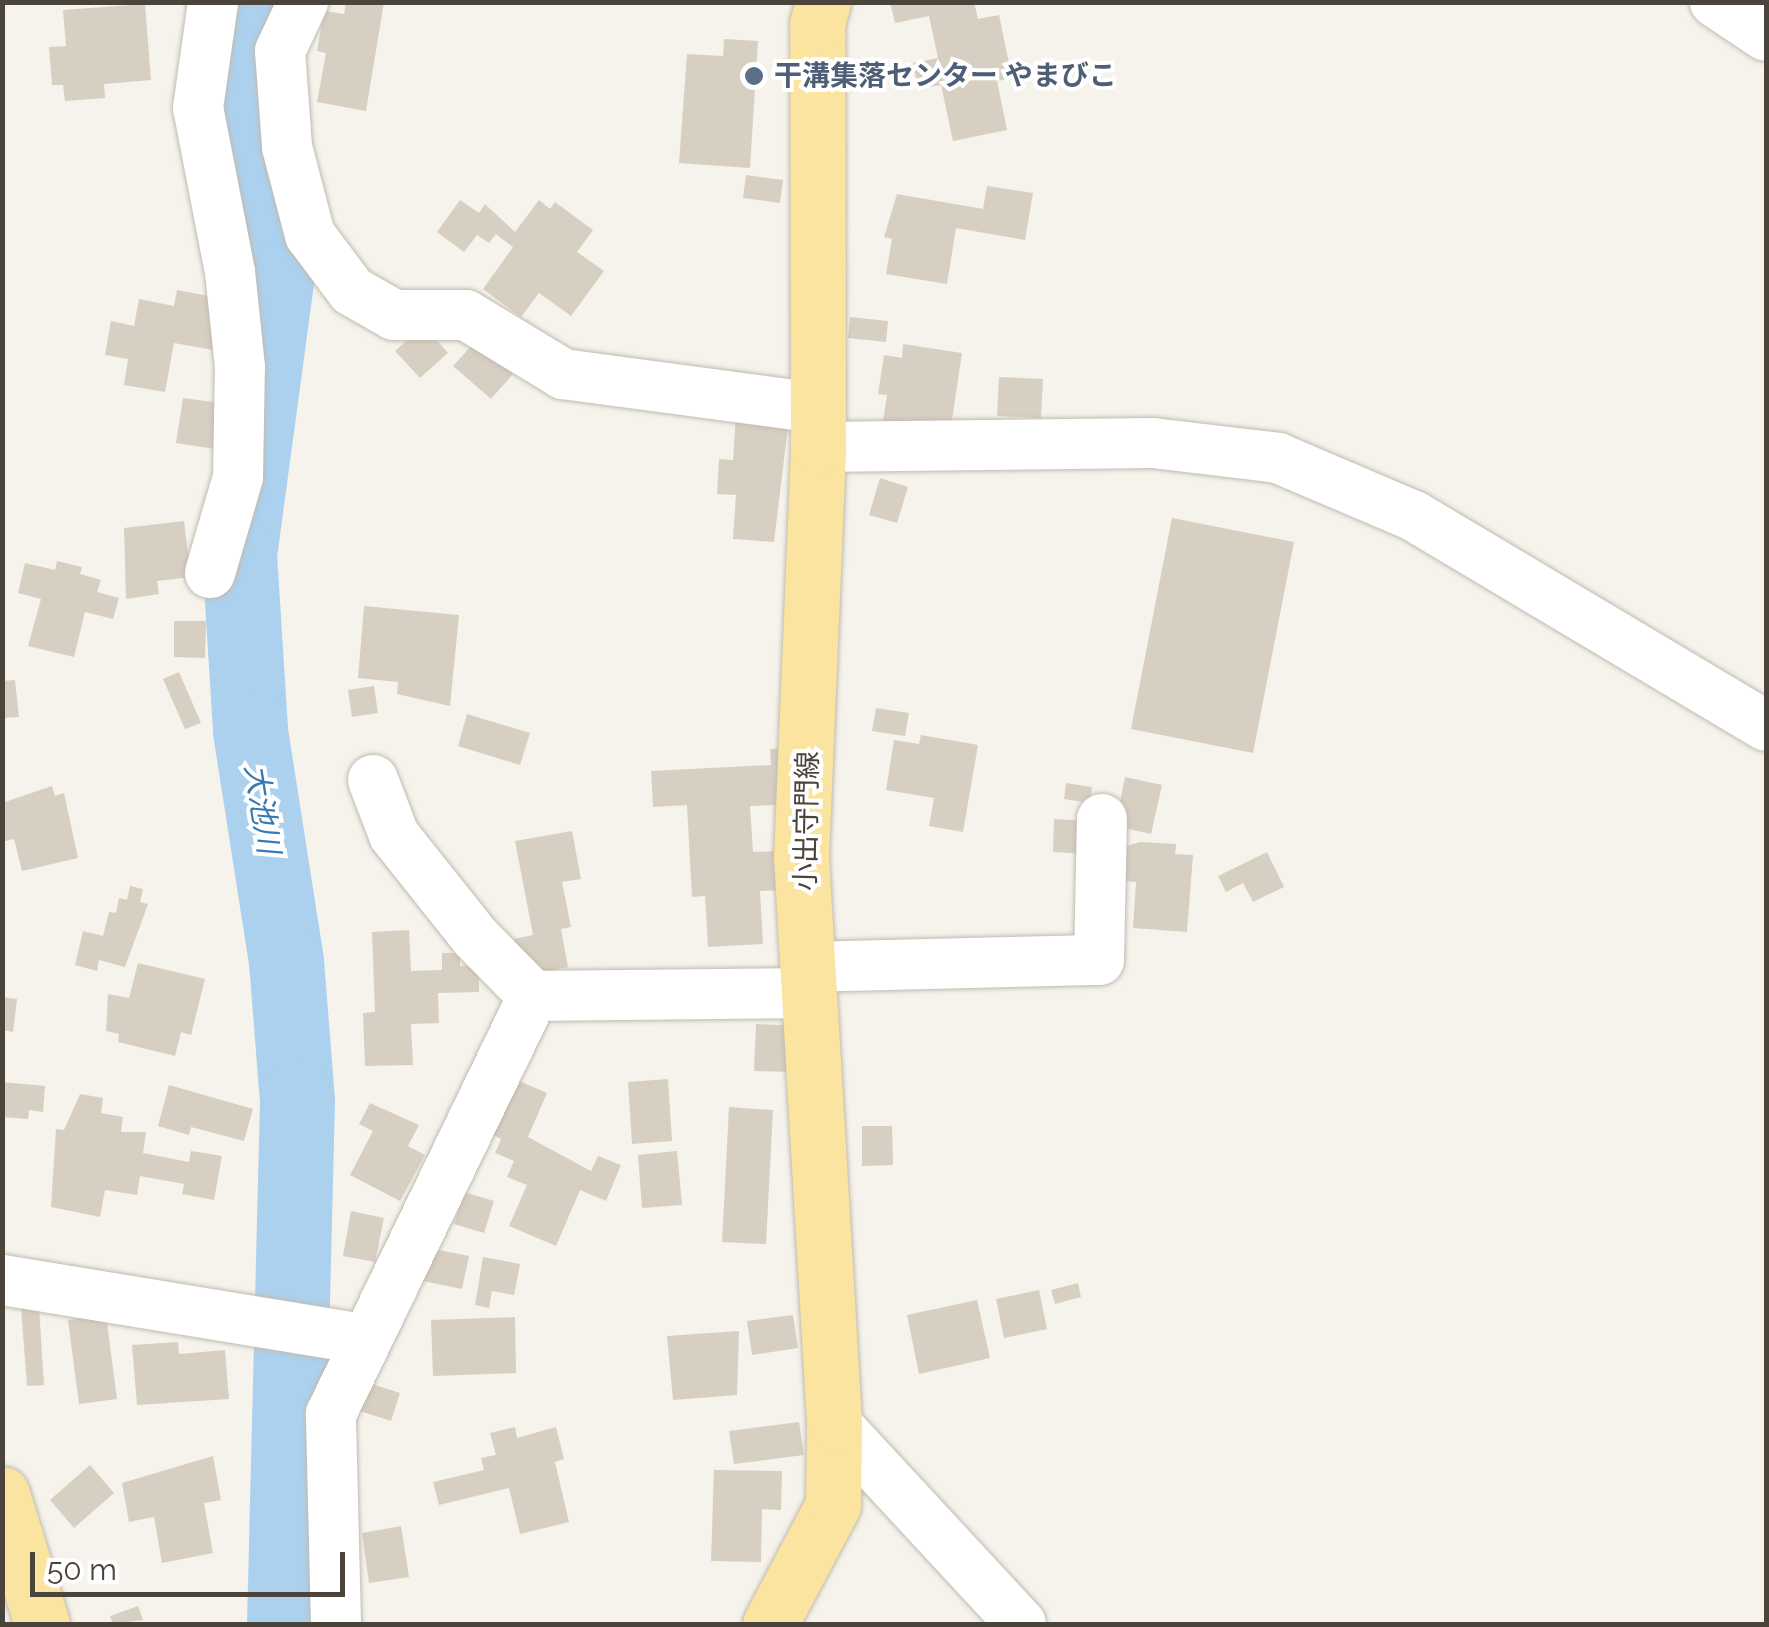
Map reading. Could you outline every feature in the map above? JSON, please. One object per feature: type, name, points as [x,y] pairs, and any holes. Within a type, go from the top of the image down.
[{"type":"main road","name":"小出守門線","points":[[770,1624],[833,1506],[834,1422],[801,857],[818,428],[817,24],[824,2]]},
{"type":"main road","points":[[2,1494],[42,1624]]},
{"type":"street","points":[[210,573],[238,476],[240,367],[230,272],[198,108],[213,2]]},
{"type":"street","points":[[303,2],[280,52],[286,147],[310,236],[352,291],[394,315],[466,315],[564,374],[818,428],[1153,443],[1278,458],[1414,516],[1766,726]]},
{"type":"street","points":[[1715,2],[1766,36]]},
{"type":"street","points":[[373,780],[394,836],[474,937],[533,996],[1099,960],[1102,819]]},
{"type":"street","points":[[336,1624],[331,1414],[362,1339],[533,996]]},
{"type":"street","points":[[2,1280],[362,1339]]},
{"type":"street","points":[[834,1422],[1021,1624]]},
{"type":"building","points":[[346,2],[384,2],[366,111],[317,102],[326,53],[317,51],[324,11],[344,14]]},
{"type":"building","points":[[890,2],[974,2],[978,19],[999,15],[1012,78],[997,81],[1007,130],[953,141],[941,85],[918,89],[913,63],[938,58],[929,16],[895,23]]},
{"type":"building","points":[[145,4],[151,80],[104,84],[105,98],[65,101],[63,85],[52,85],[49,47],[66,46],[63,10]]},
{"type":"building","points":[[724,39],[758,41],[750,168],[679,163],[687,54],[723,56]]},
{"type":"building","points":[[746,175],[783,180],[780,203],[743,198]]},
{"type":"building","points":[[987,186],[1033,193],[1025,240],[956,228],[947,284],[886,274],[892,239],[884,237],[897,194],[983,209]]},
{"type":"building","points":[[460,200],[479,213],[485,204],[515,232],[539,200],[550,209],[555,202],[593,230],[577,252],[604,271],[571,316],[539,293],[521,317],[483,289],[513,247],[496,234],[489,243],[477,235],[464,252],[437,232]]},
{"type":"building","points":[[177,290],[214,297],[209,325],[223,328],[219,351],[174,343],[165,392],[124,385],[128,359],[105,355],[111,321],[134,326],[139,299],[174,306]]},
{"type":"building","points":[[850,317],[888,321],[886,342],[848,338]]},
{"type":"building","points":[[424,325],[448,353],[420,378],[395,351]]},
{"type":"building","points":[[475,342],[513,374],[491,399],[453,366]]},
{"type":"building","points":[[903,344],[962,353],[950,433],[883,421],[887,395],[878,394],[884,355],[902,358]]},
{"type":"building","points":[[999,377],[1043,379],[1041,418],[997,416]]},
{"type":"building","points":[[183,398],[228,404],[221,450],[176,443]]},
{"type":"building","points":[[736,414],[789,418],[774,542],[733,539],[736,495],[717,494],[719,459],[733,460]]},
{"type":"building","points":[[880,478],[908,487],[897,523],[869,515]]},
{"type":"building","points":[[1172,518],[1294,542],[1253,753],[1131,729]]},
{"type":"building","points":[[184,521],[191,577],[157,581],[159,594],[126,599],[124,528]]},
{"type":"building","points":[[57,561],[82,567],[80,574],[101,580],[97,592],[119,598],[113,619],[85,612],[74,657],[28,646],[41,599],[18,593],[25,563],[55,570]]},
{"type":"building","points":[[364,606],[459,615],[450,706],[397,694],[398,682],[358,678]]},
{"type":"building","points":[[174,621],[206,621],[205,658],[174,657]]},
{"type":"building","points":[[179,672],[201,723],[185,729],[163,679]]},
{"type":"building","points":[[15,680],[19,717],[2,718],[2,681]]},
{"type":"building","points":[[374,686],[378,713],[352,717],[348,690]]},
{"type":"building","points":[[876,708],[909,713],[905,736],[872,731]]},
{"type":"building","points":[[467,714],[530,733],[520,765],[458,746]]},
{"type":"building","points":[[921,735],[978,745],[963,832],[929,826],[934,798],[886,790],[894,740],[919,744]]},
{"type":"building","points":[[795,748],[798,804],[750,806],[753,852],[779,851],[780,890],[760,891],[763,944],[708,947],[705,896],[692,897],[687,805],[653,807],[651,771],[771,765],[770,749]]},
{"type":"building","points":[[1125,777],[1162,785],[1151,834],[1115,826]]},
{"type":"building","points":[[1066,783],[1092,787],[1090,803],[1064,799]]},
{"type":"building","points":[[52,786],[55,796],[64,793],[78,858],[22,871],[14,839],[2,842],[2,803]]},
{"type":"building","points":[[1054,819],[1089,821],[1088,854],[1053,852]]},
{"type":"building","points":[[572,831],[581,879],[562,882],[571,927],[561,929],[568,967],[521,976],[514,939],[533,935],[515,841]]},
{"type":"building","points":[[1140,842],[1176,844],[1175,854],[1193,855],[1187,932],[1133,928],[1136,882],[1125,881],[1127,846]]},
{"type":"building","points":[[1267,852],[1284,887],[1253,902],[1243,883],[1226,892],[1218,876]]},
{"type":"building","points":[[130,886],[143,889],[140,902],[148,904],[125,967],[99,960],[97,971],[75,965],[83,931],[103,936],[109,912],[116,913],[119,898],[127,900]]},
{"type":"building","points":[[409,930],[411,971],[442,970],[442,953],[460,953],[460,966],[479,965],[479,992],[438,993],[439,1023],[411,1024],[413,1065],[365,1066],[363,1013],[375,1012],[372,932]]},
{"type":"building","points":[[138,963],[205,979],[191,1035],[181,1032],[175,1056],[118,1042],[119,1034],[106,1031],[108,994],[129,998]]},
{"type":"building","points":[[2,997],[17,999],[13,1032],[2,1030]]},
{"type":"building","points":[[756,1024],[797,1026],[795,1072],[754,1071]]},
{"type":"building","points":[[514,1079],[547,1093],[528,1137],[591,1171],[598,1156],[621,1165],[606,1201],[580,1190],[556,1246],[509,1226],[527,1185],[507,1177],[514,1161],[495,1153],[501,1139],[491,1134]]},
{"type":"building","points":[[668,1079],[672,1141],[632,1144],[628,1082]]},
{"type":"building","points":[[2,1082],[45,1086],[43,1112],[29,1110],[28,1119],[2,1117]]},
{"type":"building","points":[[169,1085],[253,1109],[244,1141],[191,1127],[189,1135],[158,1126]]},
{"type":"building","points":[[80,1094],[103,1098],[101,1113],[123,1117],[121,1132],[146,1132],[143,1153],[189,1162],[191,1151],[222,1156],[214,1200],[182,1194],[184,1184],[140,1176],[137,1195],[105,1190],[100,1217],[51,1207],[56,1129],[64,1130]]},
{"type":"building","points":[[370,1103],[419,1125],[408,1146],[425,1155],[400,1201],[350,1175],[373,1131],[359,1124]]},
{"type":"building","points":[[729,1107],[773,1110],[766,1244],[722,1242]]},
{"type":"building","points":[[862,1126],[892,1126],[893,1165],[862,1166]]},
{"type":"building","points":[[677,1151],[682,1205],[642,1208],[638,1155]]},
{"type":"building","points":[[464,1192],[494,1201],[484,1233],[454,1224]]},
{"type":"building","points":[[351,1211],[384,1218],[375,1262],[343,1256]]},
{"type":"building","points":[[429,1248],[469,1256],[462,1289],[423,1281]]},
{"type":"building","points":[[483,1257],[520,1264],[514,1295],[492,1291],[489,1308],[475,1305]]},
{"type":"building","points":[[1078,1283],[1081,1297],[1055,1304],[1051,1290]]},
{"type":"building","points":[[1039,1290],[1047,1329],[1004,1338],[996,1299]]},
{"type":"building","points":[[977,1300],[990,1358],[919,1374],[907,1315]]},
{"type":"building","points":[[39,1307],[44,1385],[27,1386],[21,1308]]},
{"type":"building","points":[[106,1315],[117,1399],[79,1404],[68,1320]]},
{"type":"building","points":[[793,1315],[798,1348],[752,1355],[747,1321]]},
{"type":"building","points":[[515,1317],[516,1373],[433,1376],[431,1320]]},
{"type":"building","points":[[739,1331],[737,1395],[673,1400],[667,1336]]},
{"type":"building","points":[[178,1342],[179,1354],[225,1350],[229,1399],[137,1405],[132,1345]]},
{"type":"building","points":[[369,1383],[400,1393],[391,1421],[360,1411]]},
{"type":"building","points":[[799,1422],[804,1455],[734,1464],[729,1431]]},
{"type":"building","points":[[515,1427],[517,1438],[556,1427],[564,1459],[555,1462],[569,1522],[520,1534],[509,1488],[439,1505],[433,1482],[484,1470],[481,1458],[496,1455],[490,1433]]},
{"type":"building","points":[[213,1456],[221,1500],[204,1503],[213,1553],[162,1563],[154,1517],[129,1522],[122,1483]]},
{"type":"building","points":[[90,1465],[114,1493],[74,1528],[50,1500]]},
{"type":"building","points":[[714,1470],[782,1471],[781,1510],[762,1509],[761,1562],[711,1561]]},
{"type":"building","points":[[401,1526],[409,1577],[369,1583],[362,1533]]},
{"type":"building","points":[[138,1606],[143,1620],[113,1624],[110,1616]]},
{"type":"waterway","name":"大池川","points":[[244,2],[234,22],[245,185],[276,281],[239,554],[250,731],[286,961],[297,1100],[284,1624]]},
{"type":"place","name":"干溝集落センター やまびこ","points":[[754,76]]}]
